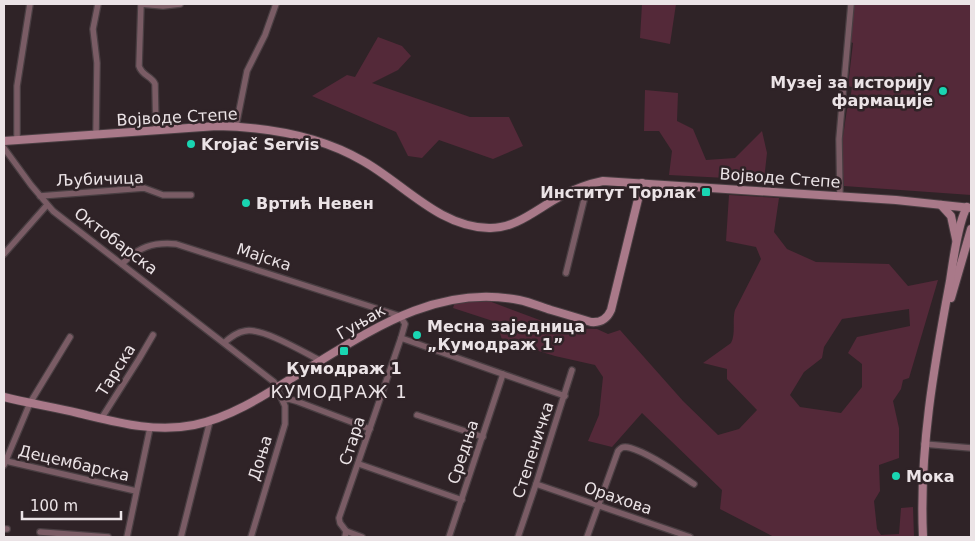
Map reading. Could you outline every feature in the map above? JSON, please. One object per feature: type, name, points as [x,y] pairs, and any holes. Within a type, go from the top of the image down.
[{"type":"street","points":[[16,140],[17,86],[30,4]]},
{"type":"street","points":[[96,134],[97,63],[93,29],[98,4]]},
{"type":"street","points":[[156,130],[155,84],[153,80],[142,72],[140,66],[141,4],[163,6],[180,4]]},
{"type":"street","points":[[236,126],[246,71],[265,35],[276,4]]},
{"type":"street","points":[[840,196],[839,140],[851,4]]},
{"type":"street","name":"Војводе Степе","points":[[4,141],[236,126],[293,136],[340,149],[372,166],[439,213],[477,227],[494,228],[509,225],[559,196],[588,184],[604,181],[840,196],[969,207]]},
{"type":"street","name":"Октобарска","points":[[4,148],[47,205],[225,342],[274,382],[278,388]]},
{"type":"street","name":"Гуњак","points":[[4,397],[127,425],[150,428],[174,428],[210,421],[235,410],[278,388],[400,316],[442,301],[464,297],[496,297],[529,302],[591,322],[602,321],[608,316],[613,303],[642,183]]},
{"type":"street","points":[[566,273],[588,184]]},
{"type":"street","name":"Љубичица","points":[[40,196],[144,188],[163,195],[191,195]]},
{"type":"street","points":[[940,204],[946,208],[951,216],[957,243]]},
{"type":"street","name":"Љубичица","points":[[4,254],[47,205]]},
{"type":"street","points":[[923,537],[922,479],[932,378],[957,243],[969,207]]},
{"type":"street","points":[[940,333],[971,229]]},
{"type":"street","name":"Мајска","points":[[122,264],[130,255],[150,245],[176,244],[400,316]]},
{"type":"street","points":[[961,266],[971,247]]},
{"type":"street","name":"Стара","points":[[345,534],[339,518],[401,338],[405,324],[400,316]]},
{"type":"street","points":[[225,342],[237,334],[246,331],[256,331],[284,342],[321,361]]},
{"type":"street","name":"Тарска","points":[[101,419],[153,335]]},
{"type":"street","points":[[5,463],[30,403],[70,337]]},
{"type":"street","points":[[401,338],[565,396]]},
{"type":"street","name":"Степеничка","points":[[518,537],[572,370]]},
{"type":"street","name":"Средња","points":[[449,537],[503,374]]},
{"type":"street","name":"Доња","points":[[251,537],[285,424],[286,411],[284,400],[278,388]]},
{"type":"street","points":[[284,400],[296,401],[370,429]]},
{"type":"street","points":[[417,415],[483,437]]},
{"type":"street","points":[[181,537],[210,421]]},
{"type":"street","points":[[127,537],[150,428]]},
{"type":"street","points":[[924,444],[971,448]]},
{"type":"street","points":[[587,537],[618,451],[623,447],[644,454],[694,484]]},
{"type":"street","name":"Децембарска","points":[[5,463],[136,491]]},
{"type":"street","points":[[359,464],[462,500]]},
{"type":"street","name":"Орахова","points":[[536,484],[598,505],[671,534],[690,537]]},
{"type":"street","points":[[40,532],[108,537]]},
{"type":"street","points":[[345,534],[362,537]]},
{"type":"shaded area","points":[[642,4],[676,4],[670,44],[640,38]]},
{"type":"shaded area","points":[[853,4],[971,4],[971,195],[844,186],[841,150],[852,87],[848,86],[853,43],[849,41]]},
{"type":"shaded area","points":[[378,37],[402,46],[411,56],[398,70],[372,83],[470,117],[509,117],[523,146],[493,159],[439,140],[422,158],[408,156],[396,132],[312,96],[347,75],[355,77]]},
{"type":"shaded area","points":[[645,90],[678,93],[677,121],[693,129],[706,160],[735,158],[762,131],[767,153],[764,180],[669,175],[672,151],[659,131],[644,131]]},
{"type":"shaded area","points":[[729,195],[779,198],[774,232],[787,249],[816,262],[889,264],[908,286],[938,280],[909,378],[903,380],[901,389],[893,401],[899,428],[899,458],[879,465],[880,491],[874,501],[877,529],[881,535],[899,534],[901,508],[913,507],[914,537],[774,537],[720,509],[722,490],[642,413],[612,447],[588,441],[599,415],[603,377],[595,365],[555,356],[502,340],[500,333],[502,324],[453,308],[455,302],[489,301],[561,328],[597,329],[608,334],[620,330],[683,401],[718,435],[739,429],[757,410],[727,379],[727,369],[703,363],[731,343],[735,310],[761,259],[756,247],[726,241]],"holes":[[[909,309],[910,326],[857,337],[848,353],[862,364],[862,387],[841,413],[800,407],[790,395],[804,372],[822,358],[824,347],[842,319]]]},
{"type":"place","name":"Музеј за историју фармације","points":[[943,91]]},
{"type":"place","name":"Krojač Servis","points":[[191,144]]},
{"type":"place","name":"Институт Торлак","points":[[706,192]]},
{"type":"place","name":"Вртић Невен","points":[[246,203]]},
{"type":"place","name":"Месна заједница „Кумодраж 1”","points":[[417,335]]},
{"type":"place","name":"Кумодраж 1","points":[[344,351]]},
{"type":"place","name":"Мока","points":[[896,476]]},
{"type":"district","name":"КУМОДРАЖ 1","points":[[339,391]]}]
